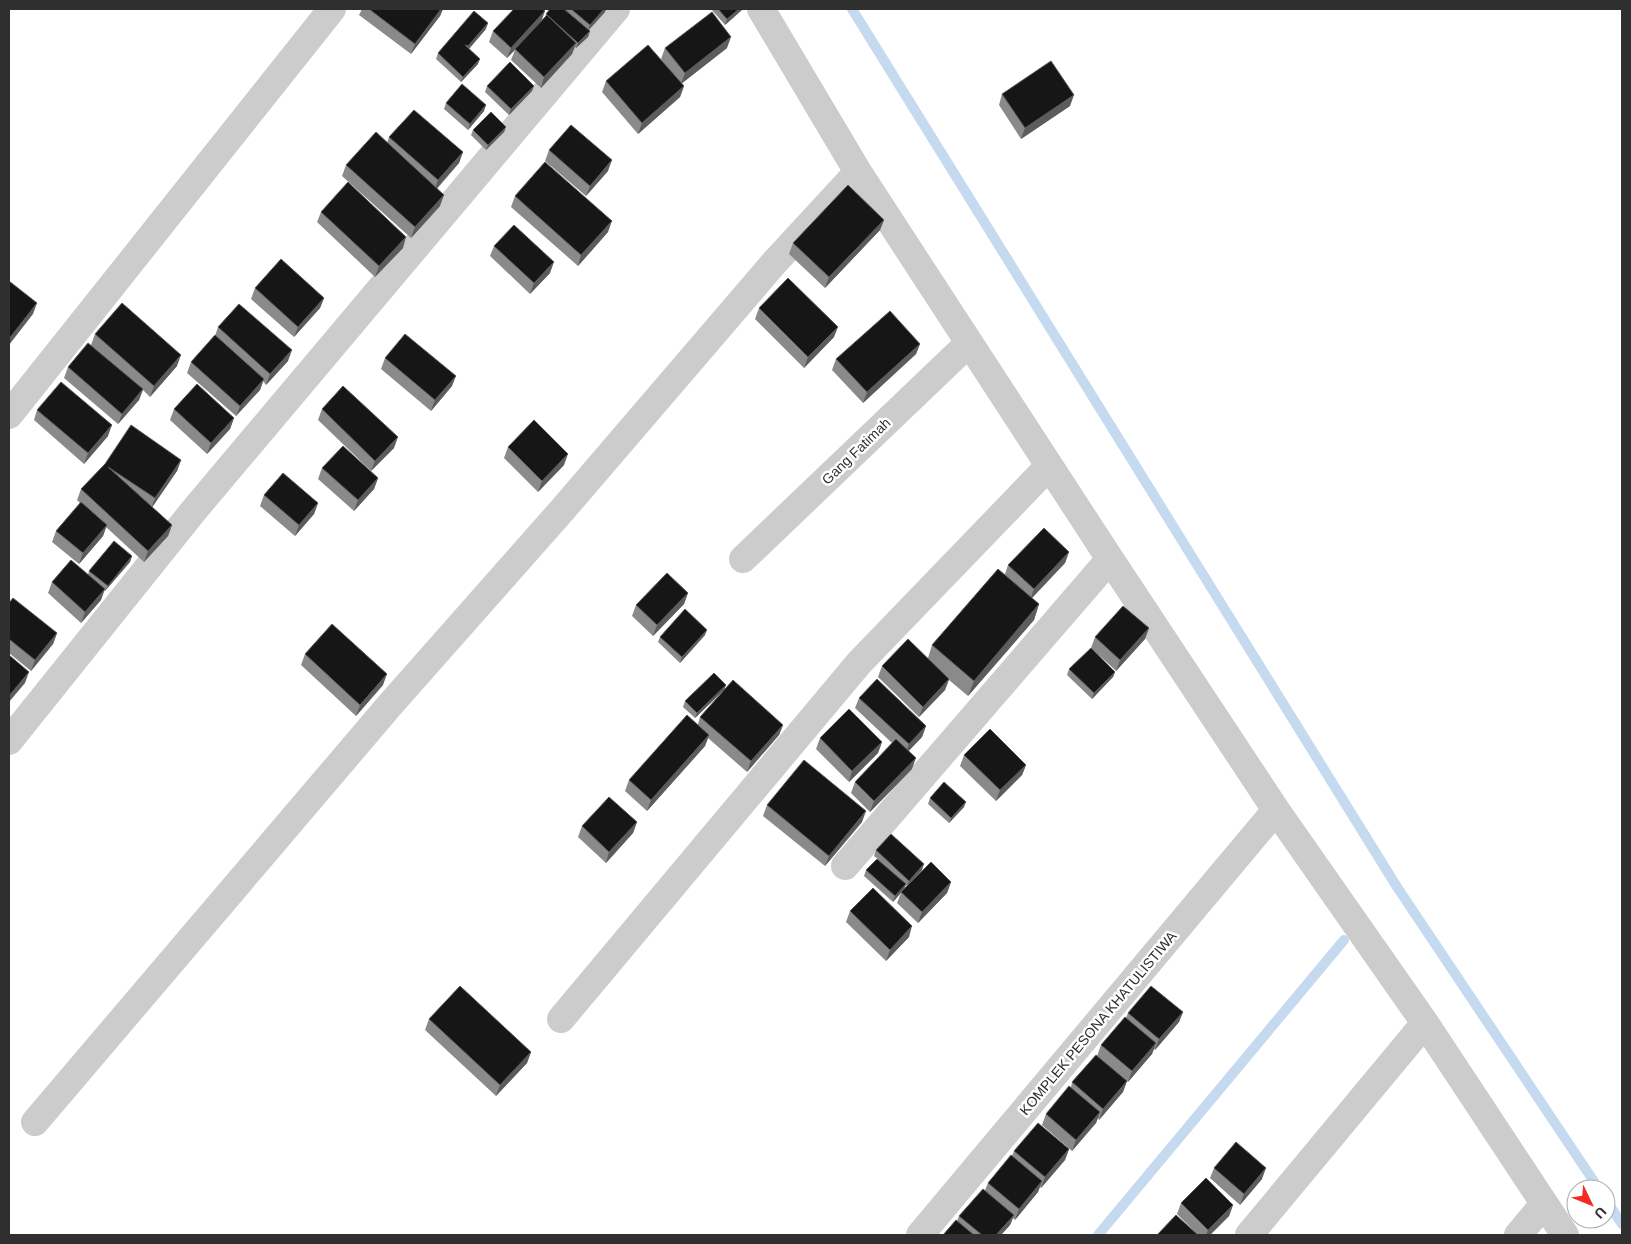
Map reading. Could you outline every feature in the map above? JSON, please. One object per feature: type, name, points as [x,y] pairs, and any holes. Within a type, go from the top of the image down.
[{"type":"street","points":[[9,414],[332,9]]},
{"type":"street","points":[[9,741],[195,510],[616,9]]},
{"type":"street","points":[[761,9],[858,172],[1049,466],[1276,810],[1424,1023],[1565,1235]]},
{"type":"street","points":[[35,1122],[396,698],[564,508],[774,263],[858,172]]},
{"type":"street","name":"Gang Fatimah","points":[[743,559],[969,342]]},
{"type":"street","points":[[561,1019],[859,663],[1049,466]]},
{"type":"street","points":[[846,866],[1110,559]]},
{"type":"street","name":"KOMPLEK PESONA KHATULISTIWA","points":[[920,1235],[1276,810]]},
{"type":"street","points":[[1249,1235],[1424,1023]]},
{"type":"street","points":[[1518,1235],[1544,1204]]},
{"type":"building","points":[[369,9],[441,9],[415,44]]},
{"type":"building","points":[[514,9],[542,9],[545,11],[511,48],[493,31]]},
{"type":"building","points":[[550,9],[564,9],[590,31],[578,43],[546,14]]},
{"type":"building","points":[[571,9],[604,9],[590,25]]},
{"type":"building","points":[[718,9],[739,9],[727,19]]},
{"type":"building","points":[[474,11],[488,23],[468,46],[465,45],[480,59],[463,77],[438,53]]},
{"type":"building","points":[[712,12],[731,37],[685,73],[665,48]]},
{"type":"building","points":[[547,15],[576,43],[544,77],[515,49]]},
{"type":"building","points":[[648,45],[684,86],[642,123],[606,81]]},
{"type":"building","points":[[1051,61],[1074,95],[1025,128],[1002,94]]},
{"type":"building","points":[[510,62],[534,86],[511,109],[487,86]]},
{"type":"building","points":[[462,84],[486,105],[470,124],[446,103]]},
{"type":"building","points":[[414,110],[463,152],[438,180],[389,137]]},
{"type":"building","points":[[491,112],[506,127],[488,145],[473,130]]},
{"type":"building","points":[[571,125],[612,160],[590,186],[549,150]]},
{"type":"building","points":[[376,132],[444,195],[415,227],[346,165]]},
{"type":"building","points":[[545,162],[612,221],[581,255],[515,196]]},
{"type":"building","points":[[348,182],[406,237],[379,266],[321,212]]},
{"type":"building","points":[[848,185],[884,220],[829,277],[793,243]]},
{"type":"building","points":[[514,225],[554,262],[534,283],[494,246]]},
{"type":"building","points":[[281,259],[324,298],[298,327],[255,288]]},
{"type":"building","points":[[788,278],[838,327],[808,357],[759,308]]},
{"type":"building","points":[[9,281],[37,303],[9,339]]},
{"type":"building","points":[[122,303],[181,355],[154,386],[95,334]]},
{"type":"building","points":[[239,304],[292,350],[270,374],[218,327]]},
{"type":"building","points":[[890,311],[920,344],[867,392],[836,359]]},
{"type":"building","points":[[405,334],[456,376],[435,400],[385,358]]},
{"type":"building","points":[[215,335],[264,379],[240,406],[191,362]]},
{"type":"building","points":[[88,343],[143,389],[122,414],[68,367]]},
{"type":"building","points":[[61,382],[112,425],[88,453],[37,410]]},
{"type":"building","points":[[197,384],[234,418],[211,443],[174,409]]},
{"type":"building","points":[[343,386],[398,437],[375,461],[322,409]]},
{"type":"building","points":[[534,420],[568,454],[542,481],[508,447]]},
{"type":"building","points":[[131,425],[181,460],[155,498],[108,467],[172,525],[148,551],[81,489],[105,464]]},
{"type":"building","points":[[343,446],[378,478],[358,500],[322,468]]},
{"type":"building","points":[[283,473],[318,503],[299,525],[264,495]]},
{"type":"building","points":[[81,502],[107,525],[83,553],[56,531]]},
{"type":"building","points":[[1044,528],[1069,552],[1034,589],[1008,565]]},
{"type":"building","points":[[114,541],[132,556],[108,586],[89,571]]},
{"type":"building","points":[[71,560],[105,589],[85,612],[52,582]]},
{"type":"building","points":[[998,569],[1039,604],[974,681],[932,645]]},
{"type":"building","points":[[667,573],[688,593],[657,625],[636,605]]},
{"type":"building","points":[[13,598],[57,633],[35,660],[9,639],[9,603]]},
{"type":"building","points":[[1123,606],[1149,628],[1120,660],[1095,637]]},
{"type":"building","points":[[685,609],[707,630],[682,657],[660,637]]},
{"type":"building","points":[[332,624],[387,674],[360,705],[305,654]]},
{"type":"building","points":[[908,639],[949,679],[923,707],[882,666]]},
{"type":"building","points":[[1091,648],[1115,672],[1094,693],[1069,669]]},
{"type":"building","points":[[9,655],[29,672],[9,696]]},
{"type":"building","points":[[714,673],[726,685],[697,713],[685,701]]},
{"type":"building","points":[[877,679],[926,726],[909,744],[859,698]]},
{"type":"building","points":[[733,680],[783,725],[751,761],[700,717]]},
{"type":"building","points":[[849,709],[882,742],[852,771],[820,738]]},
{"type":"building","points":[[687,715],[709,735],[651,800],[629,780]]},
{"type":"building","points":[[990,729],[1026,765],[1000,790],[964,755]]},
{"type":"building","points":[[896,739],[916,758],[874,801],[855,782]]},
{"type":"building","points":[[804,760],[866,811],[829,856],[767,805]]},
{"type":"building","points":[[944,782],[966,802],[951,818],[930,798]]},
{"type":"building","points":[[609,797],[637,822],[609,852],[582,826]]},
{"type":"building","points":[[891,834],[924,864],[909,881],[876,850]]},
{"type":"building","points":[[877,859],[906,884],[895,896],[866,870]]},
{"type":"building","points":[[931,862],[951,882],[922,912],[901,892]]},
{"type":"building","points":[[873,888],[912,926],[890,950],[850,911]]},
{"type":"building","points":[[460,986],[531,1052],[500,1085],[429,1019]]},
{"type":"building","points":[[1151,986],[1183,1012],[1159,1039],[1128,1013]]},
{"type":"building","points":[[1125,1017],[1156,1043],[1132,1071],[1101,1045]]},
{"type":"building","points":[[1096,1055],[1127,1081],[1103,1109],[1072,1082]]},
{"type":"building","points":[[1069,1086],[1100,1112],[1076,1140],[1046,1114]]},
{"type":"building","points":[[1038,1123],[1069,1149],[1045,1177],[1014,1151]]},
{"type":"building","points":[[1236,1142],[1266,1168],[1244,1194],[1214,1168]]},
{"type":"building","points":[[1011,1155],[1042,1181],[1019,1209],[988,1183]]},
{"type":"building","points":[[1206,1178],[1233,1205],[1208,1230],[1181,1203]]},
{"type":"building","points":[[983,1189],[1014,1215],[996,1235],[982,1235],[959,1216]]},
{"type":"building","points":[[1176,1215],[1198,1235],[1157,1235]]},
{"type":"building","points":[[956,1220],[974,1235],[943,1235]]},
{"type":"waterway","points":[[852,9],[1397,887],[1592,1179]]},
{"type":"waterway","points":[[1098,1235],[1344,940]]},
{"type":"waterway","points":[[1616,1215],[1622,1224]]}]
